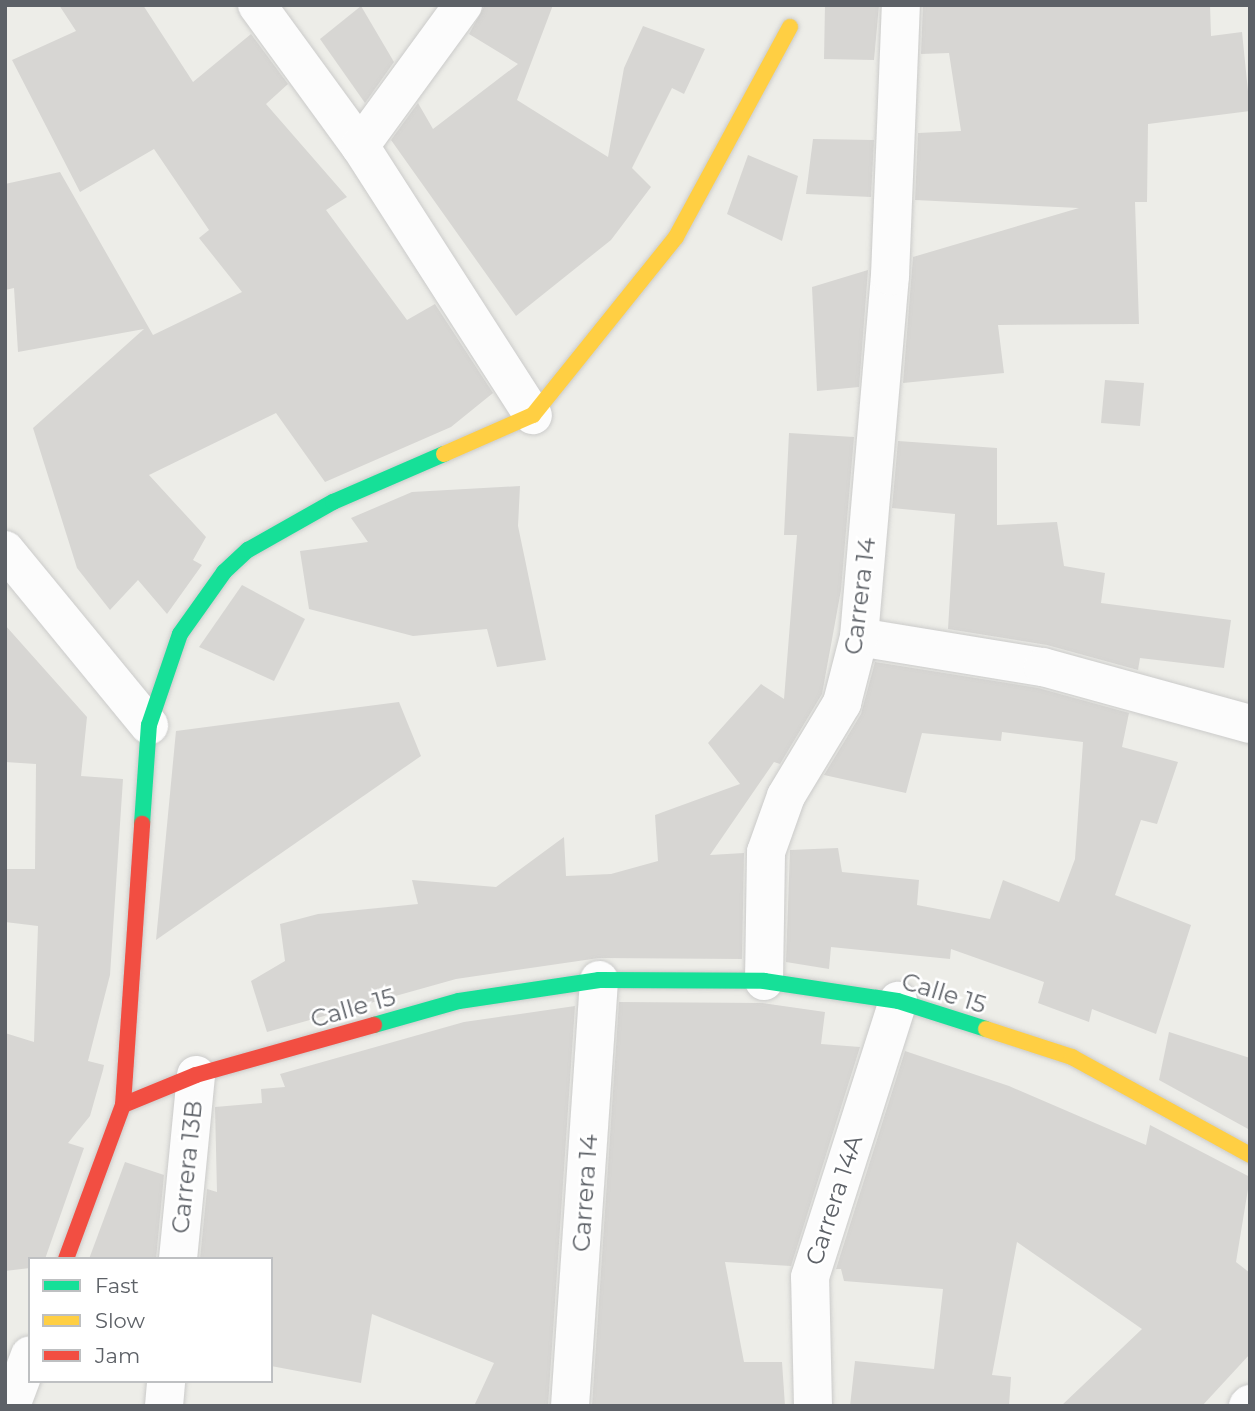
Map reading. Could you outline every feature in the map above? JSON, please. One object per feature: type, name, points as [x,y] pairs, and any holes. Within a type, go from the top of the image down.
[{"type":"street","points":[[257,5],[360,146],[533,415]]},
{"type":"street","points":[[360,146],[463,5]]},
{"type":"street","name":"Carrera 14","points":[[764,981],[766,852],[786,796],[842,703],[859,637],[890,276],[901,5]]},
{"type":"street","points":[[67,1257],[123,1105],[149,725],[180,634],[224,572],[248,550],[333,502],[533,415],[676,237],[790,27]]},
{"type":"street","points":[[5,550],[149,725]]},
{"type":"street","points":[[859,637],[1043,667],[1250,724]]},
{"type":"street","name":"Carrera 14","points":[[570,1406],[599,981]]},
{"type":"street","name":"Calle 15","points":[[123,1105],[196,1075],[459,1001],[599,981],[764,981],[898,1001],[1072,1057],[1250,1155]]},
{"type":"street","name":"Carrera 14A","points":[[813,1406],[810,1277],[898,1001]]},
{"type":"street","name":"Carrera 13B","points":[[178,1257],[196,1075]]},
{"type":"street","points":[[11,1406],[28,1360]]},
{"type":"street","points":[[164,1406],[166,1383]]},
{"type":"building","points":[[59,5],[143,5],[193,82],[251,34],[288,84],[266,104],[347,197],[326,210],[407,320],[435,304],[493,393],[451,427],[325,482],[276,413],[149,475],[206,537],[193,560],[202,565],[167,614],[138,580],[110,610],[77,568],[33,428],[144,329],[18,352],[14,288],[5,290],[5,184],[60,172],[153,335],[242,292],[199,238],[209,230],[154,149],[80,192],[12,60],[76,31]]},
{"type":"building","points":[[485,5],[553,5],[517,100],[608,157],[624,68],[643,26],[705,49],[684,94],[672,88],[632,168],[651,187],[611,240],[516,316],[391,140],[418,103],[433,129],[518,64],[469,34]]},
{"type":"building","points":[[825,5],[879,5],[874,60],[824,59]]},
{"type":"building","points":[[923,5],[1210,5],[1211,36],[1242,32],[1250,111],[1148,124],[1147,202],[1135,202],[1139,324],[998,325],[1004,373],[903,383],[913,257],[1079,208],[915,200],[918,133],[961,131],[949,53],[921,54]]},
{"type":"building","points":[[361,6],[394,62],[365,103],[320,39]]},
{"type":"building","points":[[813,139],[874,140],[871,197],[806,194]]},
{"type":"building","points":[[748,155],[798,176],[782,241],[727,214]]},
{"type":"building","points":[[868,270],[859,387],[817,391],[812,287]]},
{"type":"building","points":[[1105,380],[1144,383],[1140,426],[1101,423]]},
{"type":"building","points":[[789,433],[854,437],[841,590],[822,694],[780,764],[774,762],[710,855],[744,853],[742,959],[599,958],[456,979],[267,1032],[251,981],[285,961],[280,924],[318,914],[418,904],[412,880],[496,887],[564,837],[566,876],[611,874],[658,861],[655,815],[740,784],[708,743],[761,684],[784,699],[797,535],[784,535]]},
{"type":"building","points":[[898,441],[997,448],[997,525],[1057,522],[1064,566],[1105,573],[1101,603],[1231,620],[1224,668],[1140,658],[1138,670],[1047,645],[948,629],[955,514],[892,508]]},
{"type":"building","points":[[520,486],[518,526],[546,660],[497,667],[487,629],[413,636],[309,609],[300,551],[368,542],[351,518],[412,492]]},
{"type":"building","points":[[242,585],[305,619],[274,681],[199,647]]},
{"type":"building","points":[[5,625],[87,717],[81,776],[123,779],[110,975],[88,1061],[104,1065],[103,1070],[90,1116],[68,1143],[84,1148],[46,1257],[28,1257],[28,1268],[5,1271],[5,1033],[34,1042],[38,926],[5,922],[5,869],[35,869],[36,764],[5,762]]},
{"type":"building","points":[[875,662],[1038,688],[1129,713],[1122,747],[1178,762],[1157,824],[1141,820],[1115,895],[1191,925],[1156,1034],[1092,1009],[1089,1022],[1038,1003],[1044,982],[951,949],[950,959],[831,947],[829,969],[786,962],[790,850],[838,848],[842,872],[919,880],[917,905],[990,919],[1003,880],[1059,902],[1075,859],[1083,742],[1002,732],[1001,741],[922,733],[906,793],[824,775],[861,714]]},
{"type":"building","points":[[399,702],[421,756],[156,940],[176,731]]},
{"type":"building","points":[[619,1002],[762,1003],[825,1012],[821,1044],[860,1047],[791,1266],[725,1262],[744,1362],[782,1362],[785,1406],[592,1406]]},
{"type":"building","points":[[575,1006],[548,1406],[474,1406],[494,1363],[372,1314],[361,1383],[273,1366],[273,1257],[200,1257],[207,1189],[217,1192],[215,1107],[262,1103],[261,1089],[285,1087],[280,1074],[464,1022]]},
{"type":"building","points":[[1169,1032],[1250,1058],[1250,1130],[1159,1080]]},
{"type":"building","points":[[905,1051],[1009,1086],[1146,1145],[1150,1125],[1250,1177],[1236,1262],[1250,1273],[1250,1354],[1202,1406],[1061,1406],[1142,1329],[1017,1242],[992,1375],[1011,1377],[1009,1406],[850,1406],[855,1361],[934,1369],[943,1289],[844,1281],[841,1269],[836,1269]]},
{"type":"building","points":[[125,1162],[164,1175],[156,1257],[90,1257]]},
{"type":"traffic: fast","points":[[142,824],[149,725],[180,634],[224,572],[248,550],[333,502],[444,454]]},
{"type":"traffic: fast","points":[[374,1025],[459,1001],[599,980],[764,981],[898,1001],[986,1029]]},
{"type":"traffic: slow","points":[[444,454],[533,415],[676,237],[790,27]]},
{"type":"traffic: slow","points":[[986,1029],[1072,1057],[1250,1155]]},
{"type":"traffic: jam","points":[[67,1257],[123,1105],[142,824]]},
{"type":"traffic: jam","points":[[123,1105],[196,1075],[374,1025]]}]
